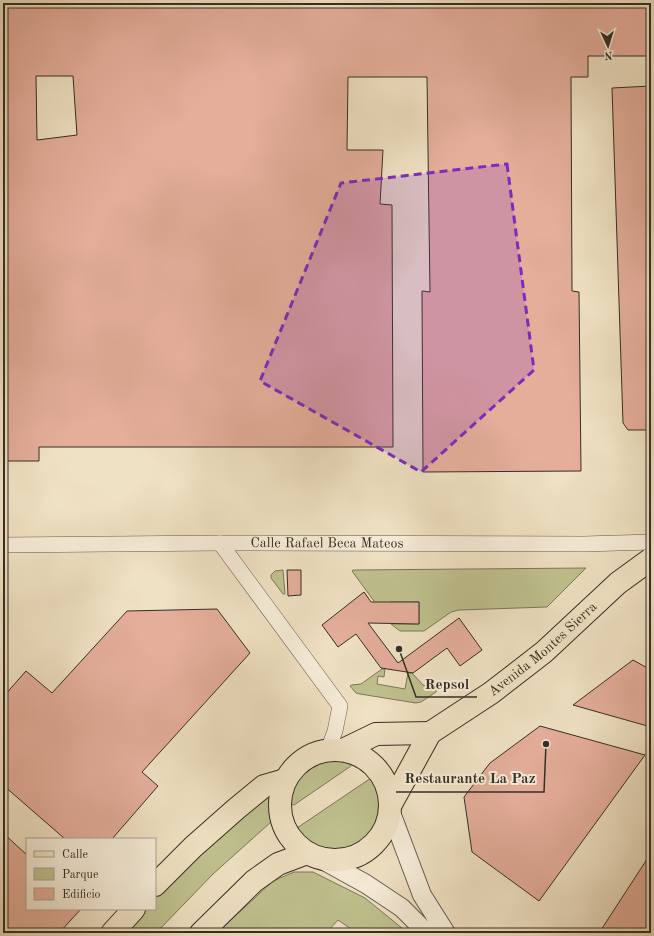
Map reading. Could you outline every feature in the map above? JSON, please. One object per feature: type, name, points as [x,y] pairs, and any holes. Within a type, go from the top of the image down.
[{"type":"main road","name":"Avenida Montes Sierra","points":[[390,808],[430,733],[491,692],[544,652],[618,583],[651,559]]},
{"type":"main road","points":[[336,750],[354,753],[374,765],[383,777],[389,791],[390,808],[384,830],[371,846],[360,854],[346,859],[332,860],[313,856],[297,846],[289,837],[283,826],[279,811],[280,795],[285,780],[297,764],[306,757],[336,750],[376,734],[430,733]]},
{"type":"main road","points":[[156,885],[193,847],[264,786],[285,780]]},
{"type":"main road","points":[[201,933],[254,881],[278,864],[313,856]]},
{"type":"main road","points":[[112,933],[133,910]]},
{"type":"street","name":"Calle Rafael Beca Mateos","points":[[3,545],[220,543],[584,544],[651,542]]},
{"type":"street","points":[[220,543],[340,706],[335,731],[336,750]]},
{"type":"street","points":[[390,808],[422,895],[446,933]]},
{"type":"street","points":[[313,856],[366,884],[402,908],[427,933]]},
{"type":"highlighted area","points":[[507,164],[534,370],[421,472],[260,381],[341,183]]},
{"type":"green space","points":[[586,568],[547,607],[459,610],[451,612],[424,631],[400,631],[391,624],[419,624],[419,602],[390,602],[390,623],[352,571],[353,570]]},
{"type":"green space","points":[[283,570],[285,594],[283,594],[271,578],[271,575],[275,571]]},
{"type":"green space","points":[[382,669],[385,669],[384,677],[378,676],[377,684],[405,689],[408,673],[412,673],[423,685],[436,690],[436,692],[421,702],[416,703],[356,693],[350,686],[361,684]]},
{"type":"green space","points":[[324,760],[351,762],[351,766],[294,805],[289,804],[290,796],[299,777],[310,767]]},
{"type":"green space","points":[[371,778],[379,795],[380,812],[373,827],[362,839],[347,847],[331,849],[313,844],[297,830],[297,828]]},
{"type":"green space","points":[[267,796],[269,797],[271,822],[213,874],[156,933],[122,933],[142,910],[156,910],[156,896],[168,882]]},
{"type":"green space","points":[[294,872],[313,872],[365,898],[408,933],[357,933],[338,920],[326,933],[217,933],[273,881]]},
{"type":"building","points":[[3,3],[651,3],[651,56],[588,56],[588,77],[571,77],[572,291],[579,292],[581,471],[423,472],[422,291],[430,292],[427,77],[348,77],[347,150],[383,150],[380,204],[392,205],[393,447],[39,447],[39,461],[3,461]],"holes":[[[36,76],[73,76],[77,135],[37,140]]]},
{"type":"building","points":[[651,86],[651,430],[628,430],[623,423],[612,88]]},
{"type":"building","points":[[287,570],[301,570],[301,595],[288,596]]},
{"type":"building","points":[[364,592],[371,602],[419,602],[419,624],[368,623],[398,663],[459,618],[482,650],[460,666],[447,648],[413,673],[381,668],[356,634],[338,647],[322,625]]},
{"type":"building","points":[[217,609],[250,653],[142,772],[158,786],[113,838],[64,838],[3,785],[3,697],[26,671],[52,693],[127,611]]},
{"type":"building","points":[[633,660],[651,670],[651,727],[573,705]]},
{"type":"building","points":[[540,726],[645,755],[539,901],[472,852],[464,797],[490,763]]},
{"type":"building","points":[[3,833],[26,854],[26,910],[80,910],[59,933],[3,933]]},
{"type":"building","points":[[651,853],[651,933],[599,933]]},
{"type":"place","name":"Repsol","points":[[399,649]]},
{"type":"place","name":"Restaurante La Paz","points":[[546,744]]}]
